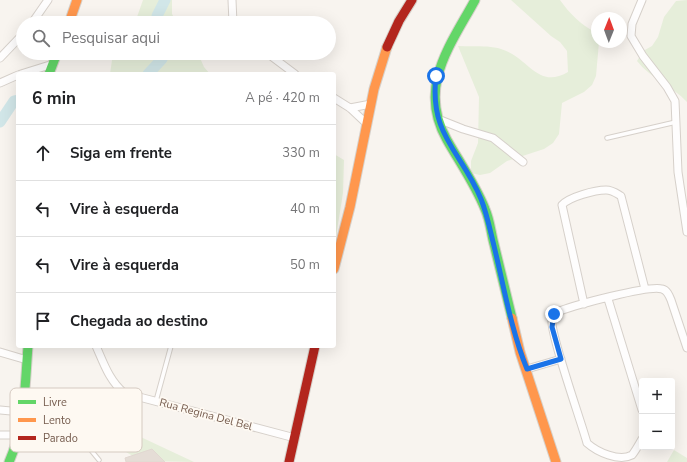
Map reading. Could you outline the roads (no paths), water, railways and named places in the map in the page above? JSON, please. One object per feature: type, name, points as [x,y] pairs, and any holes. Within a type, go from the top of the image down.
[{"type":"street","points":[[37,16],[48,0]]},
{"type":"street","points":[[71,16],[77,0]]},
{"type":"street","points":[[232,0],[233,16]]},
{"type":"street","points":[[336,261],[354,188],[371,104],[388,42],[400,17],[412,0]]},
{"type":"street","points":[[475,0],[441,62],[436,76],[435,104],[438,119],[446,139],[476,188],[486,211],[512,326],[556,462]]},
{"type":"street","points":[[642,0],[632,24],[631,36],[642,56],[673,96],[676,111],[678,172],[687,232]]},
{"type":"street","points":[[0,58],[16,41]]},
{"type":"street","points":[[50,72],[55,60]]},
{"type":"street","points":[[276,60],[292,72]]},
{"type":"street","points":[[26,72],[53,64]]},
{"type":"street","points":[[0,83],[16,75]]},
{"type":"street","points":[[336,99],[350,108],[367,124]]},
{"type":"street","points":[[350,108],[371,104]]},
{"type":"street","points":[[438,119],[493,138],[523,162]]},
{"type":"street","points":[[584,304],[562,205],[570,199],[602,191],[612,191],[621,196],[645,289]]},
{"type":"street","points":[[639,444],[631,456],[626,459],[618,460],[596,451],[587,443],[552,327],[552,319],[554,314],[559,311],[584,304],[645,289],[659,288],[668,293],[687,348]]},
{"type":"street","points":[[608,299],[639,400]]},
{"type":"street","points":[[24,388],[28,348]]},
{"type":"street","name":"Rua Regina Del Bel","points":[[97,348],[109,376],[118,388]]},
{"type":"street","points":[[289,462],[315,348]]},
{"type":"street","points":[[0,352],[27,360]]},
{"type":"street","points":[[527,369],[561,359]]},
{"type":"street","name":"Rua Regina Del Bel","points":[[142,398],[295,438]]},
{"type":"street","points":[[0,410],[10,411]]},
{"type":"street","points":[[0,435],[10,436]]},
{"type":"lane","points":[[607,138],[676,122]]},
{"type":"lane","points":[[156,401],[170,348]]},
{"type":"lane","points":[[93,452],[99,460]]},
{"type":"waterway","points":[[157,16],[165,0]]},
{"type":"waterway","points":[[150,72],[161,60]]},
{"type":"waterway","points":[[0,122],[14,101],[16,100]]}]
